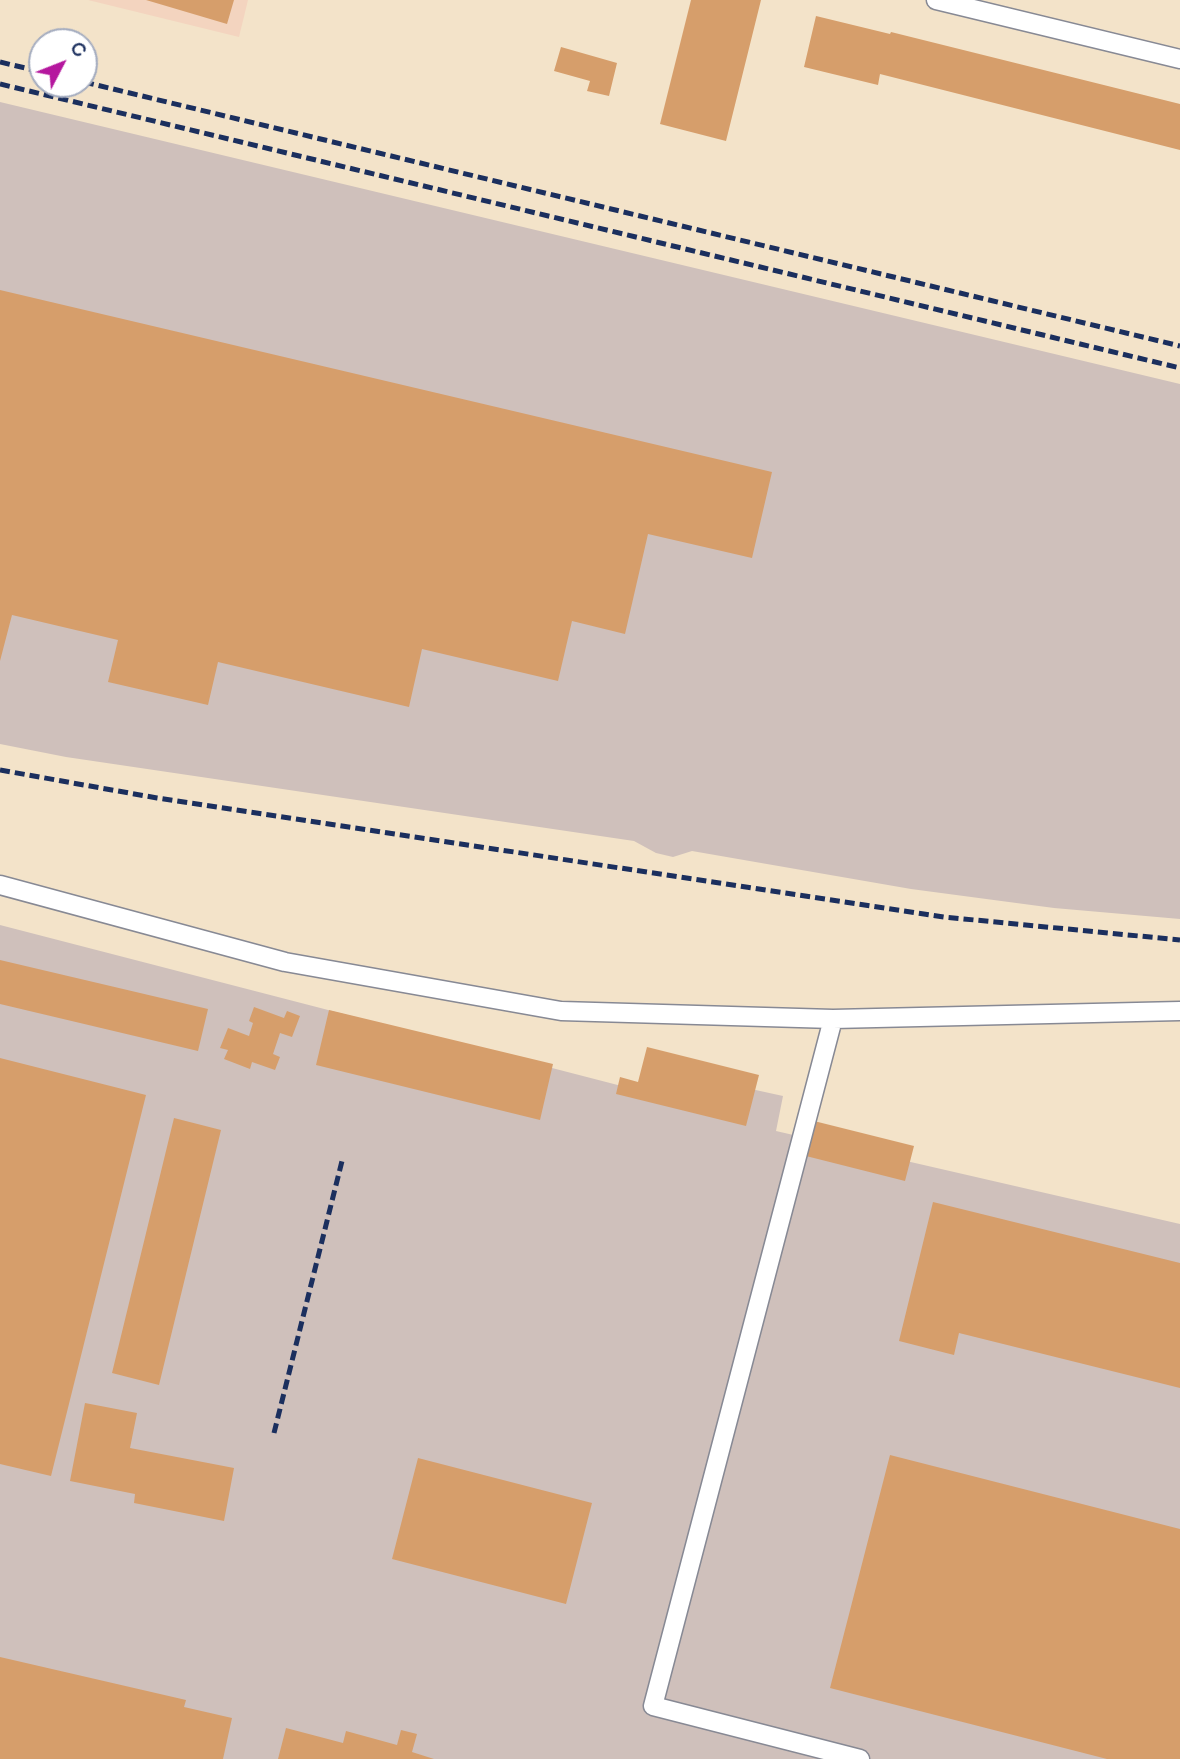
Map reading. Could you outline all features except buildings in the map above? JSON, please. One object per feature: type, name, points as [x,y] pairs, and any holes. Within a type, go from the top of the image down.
[{"type":"lane","points":[[936,0],[1180,59]]},
{"type":"lane","points":[[0,885],[285,962],[561,1011],[834,1019],[1180,1011]]},
{"type":"lane","points":[[834,1019],[653,1706],[860,1759]]},
{"type":"shaded area","points":[[88,0],[248,0],[239,37]]},
{"type":"shaded area","points":[[0,102],[1180,384],[1180,919],[1054,908],[911,889],[692,851],[673,857],[656,853],[634,841],[66,757],[0,744]]},
{"type":"shaded area","points":[[0,925],[664,1097],[669,1071],[783,1096],[776,1131],[1180,1224],[1180,1759],[0,1759]]},
{"type":"railway","points":[[0,62],[28,69]]},
{"type":"railway","points":[[0,84],[1180,368]]},
{"type":"railway","points":[[98,85],[1180,346]]},
{"type":"railway","points":[[0,770],[157,798],[944,917],[1180,940]]},
{"type":"railway","points":[[274,1433],[342,1161]]}]
